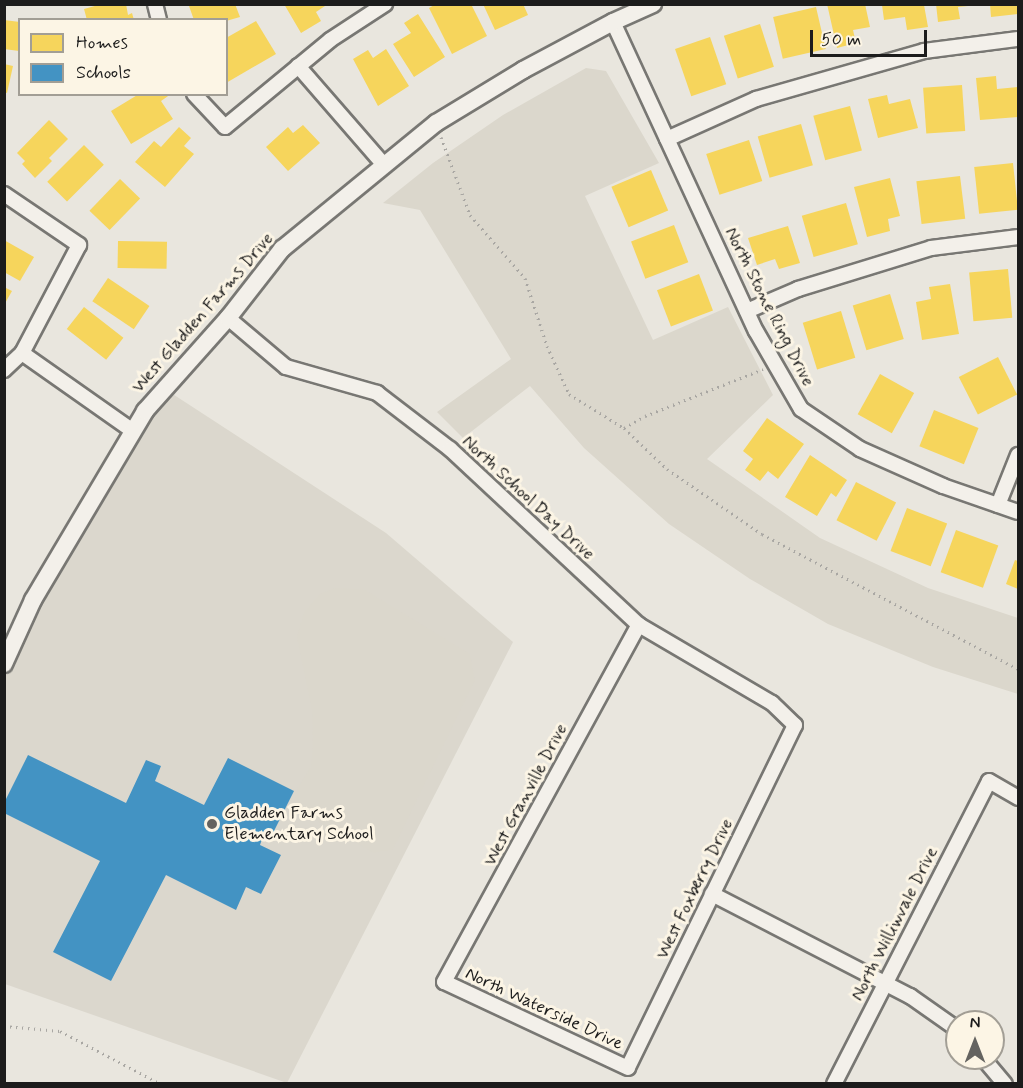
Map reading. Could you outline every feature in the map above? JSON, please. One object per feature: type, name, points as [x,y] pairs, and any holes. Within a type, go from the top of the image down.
[{"type":"street","name":"West Gladden Farms Drive","points":[[4,664],[33,600],[145,411],[228,318],[282,249],[436,123],[523,70],[613,22],[653,4]]},
{"type":"street","points":[[196,96],[225,127],[330,40],[376,7]]},
{"type":"street","name":"North Stone Ring Drive","points":[[613,22],[747,311],[801,409],[860,449],[944,486],[1018,512]]},
{"type":"street","points":[[667,139],[756,99],[924,51],[1018,39]]},
{"type":"street","points":[[298,66],[384,165]]},
{"type":"street","points":[[4,194],[79,246],[22,353],[4,370]]},
{"type":"street","points":[[747,311],[798,289],[931,248],[1018,237]]},
{"type":"street","name":"North School Day Drive","points":[[228,318],[286,367],[377,393],[450,448],[639,625],[772,703],[795,725]]},
{"type":"street","points":[[22,353],[133,430]]},
{"type":"street","points":[[998,505],[1018,455]]},
{"type":"street","name":"West Granville Drive","points":[[444,982],[639,625]]},
{"type":"street","name":"West Foxberry Drive","points":[[628,1068],[795,725]]},
{"type":"street","name":"North Williwvale Drive","points":[[834,1083],[989,781],[1018,798]]},
{"type":"street","points":[[712,894],[885,982],[945,1021]]},
{"type":"street","name":"North Waterside Drive","points":[[444,982],[628,1068]]},
{"type":"street","points":[[994,1070],[1005,1083]]},
{"type":"path","points":[[436,123],[470,215],[525,278],[547,346],[569,394],[624,429],[667,469],[762,534],[1018,669]]},
{"type":"path","points":[[624,429],[645,417],[776,365]]},
{"type":"path","points":[[4,1026],[60,1031],[161,1083]]},
{"type":"shaded area","points":[[586,68],[606,71],[659,163],[585,196],[653,340],[728,307],[773,395],[707,459],[820,538],[928,588],[1018,618],[1018,694],[933,667],[828,624],[750,579],[669,524],[584,448],[530,386],[463,438],[437,412],[511,359],[420,210],[383,203],[433,163],[503,115]]},
{"type":"shaded area","name":"Gladden Farms Elementary School","points":[[165,389],[386,533],[513,642],[287,1083],[5,984],[5,664]]},
{"type":"shaded area","points":[[336,588],[365,590],[470,654],[475,680],[393,849],[374,853],[301,812],[294,803],[298,787],[311,767],[313,744],[312,709],[297,637],[304,613],[320,594]]},
{"type":"building: Homes","points":[[102,4],[126,4],[128,15],[132,13],[133,18],[86,18],[84,9]]},
{"type":"building: Homes","points":[[235,4],[240,17],[228,20],[228,18],[193,18],[189,6]]},
{"type":"building: Homes","points":[[284,4],[328,4],[316,12],[321,21],[301,33]]},
{"type":"building: Homes","points":[[436,4],[471,4],[487,36],[452,54],[429,8]]},
{"type":"building: Homes","points":[[483,4],[523,4],[528,15],[495,30]]},
{"type":"building: Homes","points":[[827,4],[865,4],[870,27],[853,30],[856,43],[837,48]]},
{"type":"building: Homes","points":[[936,4],[967,4],[968,6],[958,7],[960,19],[938,22]]},
{"type":"building: Homes","points":[[990,4],[1018,4],[1018,14],[991,17]]},
{"type":"building: Homes","points":[[882,5],[924,5],[928,27],[907,30],[905,17],[884,20]]},
{"type":"building: Homes","points":[[816,7],[826,49],[783,59],[773,17]]},
{"type":"building: Homes","points":[[418,14],[445,57],[414,77],[393,44],[411,33],[404,23]]},
{"type":"building: Homes","points":[[4,20],[18,22],[18,51],[4,49]]},
{"type":"building: Homes","points":[[256,21],[276,54],[228,82],[228,37]]},
{"type":"building: Homes","points":[[760,24],[774,67],[738,79],[724,36]]},
{"type":"building: Homes","points":[[710,37],[726,84],[691,96],[675,49]]},
{"type":"building: Homes","points":[[386,49],[409,86],[378,106],[353,59],[368,50],[373,58]]},
{"type":"building: Homes","points":[[4,64],[13,66],[7,93],[4,92]]},
{"type":"building: Homes","points":[[996,76],[997,89],[1018,87],[1018,117],[980,120],[976,78]]},
{"type":"building: Homes","points":[[962,85],[965,131],[926,134],[923,88]]},
{"type":"building: Homes","points":[[887,95],[889,104],[910,99],[918,128],[878,138],[868,99]]},
{"type":"building: Homes","points":[[136,96],[168,96],[161,101],[173,119],[131,144],[111,111]]},
{"type":"building: Homes","points":[[850,106],[862,150],[825,160],[813,116]]},
{"type":"building: Homes","points":[[49,120],[68,139],[49,158],[52,161],[35,178],[22,164],[25,161],[17,153]]},
{"type":"building: Homes","points":[[801,124],[813,165],[770,178],[758,136]]},
{"type":"building: Homes","points":[[303,125],[320,143],[288,171],[266,147],[288,127],[293,133]]},
{"type":"building: Homes","points":[[179,127],[191,138],[184,146],[194,154],[165,187],[135,162],[154,141],[161,147]]},
{"type":"building: Homes","points":[[749,140],[762,181],[719,195],[706,154]]},
{"type":"building: Homes","points":[[84,145],[104,165],[67,202],[47,182]]},
{"type":"building: Homes","points":[[1013,163],[1018,210],[979,214],[974,167]]},
{"type":"building: Homes","points":[[651,170],[668,211],[629,227],[611,187]]},
{"type":"building: Homes","points":[[960,176],[965,219],[922,224],[916,181]]},
{"type":"building: Homes","points":[[890,178],[900,216],[888,219],[890,231],[867,237],[854,187]]},
{"type":"building: Homes","points":[[120,179],[140,198],[110,230],[89,211]]},
{"type":"building: Homes","points":[[846,203],[858,244],[814,257],[802,216]]},
{"type":"building: Homes","points":[[674,225],[688,262],[645,279],[631,241]]},
{"type":"building: Homes","points":[[788,226],[800,263],[779,269],[775,259],[757,265],[748,238]]},
{"type":"building: Homes","points":[[4,240],[34,257],[20,281],[4,272]]},
{"type":"building: Homes","points":[[118,241],[167,242],[167,269],[118,268]]},
{"type":"building: Homes","points":[[1008,269],[1012,318],[973,321],[969,272]]},
{"type":"building: Homes","points":[[699,274],[713,310],[671,327],[657,290]]},
{"type":"building: Homes","points":[[108,278],[149,306],[134,329],[92,301]]},
{"type":"building: Homes","points":[[950,284],[959,334],[922,340],[916,302],[931,299],[929,287]]},
{"type":"building: Homes","points":[[4,287],[12,291],[4,305]]},
{"type":"building: Homes","points":[[890,294],[904,339],[866,350],[853,305]]},
{"type":"building: Homes","points":[[84,307],[123,338],[106,360],[67,329]]},
{"type":"building: Homes","points":[[841,311],[855,358],[817,370],[803,323]]},
{"type":"building: Homes","points":[[998,357],[1017,394],[978,414],[959,377]]},
{"type":"building: Homes","points":[[880,374],[914,393],[892,433],[858,414]]},
{"type":"building: Homes","points":[[934,410],[979,428],[964,464],[919,446]]},
{"type":"building: Homes","points":[[767,418],[804,444],[778,479],[768,471],[760,481],[745,470],[753,459],[743,451]]},
{"type":"building: Homes","points":[[810,455],[847,480],[836,497],[831,493],[817,516],[785,497]]},
{"type":"building: Homes","points":[[856,482],[896,502],[877,541],[836,520]]},
{"type":"building: Homes","points":[[907,508],[947,523],[931,566],[891,551]]},
{"type":"building: Homes","points":[[956,530],[998,545],[983,588],[941,572]]},
{"type":"building: Homes","points":[[1015,560],[1018,561],[1018,589],[1006,584]]},
{"type":"building: Schools","points":[[28,755],[126,803],[146,760],[161,766],[155,781],[204,805],[228,758],[294,791],[271,837],[264,833],[260,845],[281,855],[261,894],[246,887],[236,910],[166,875],[111,981],[53,952],[100,861],[4,813],[4,803]]},
{"type":"place","name":"Gladden Farms Elementary School","points":[[212,824]]}]
